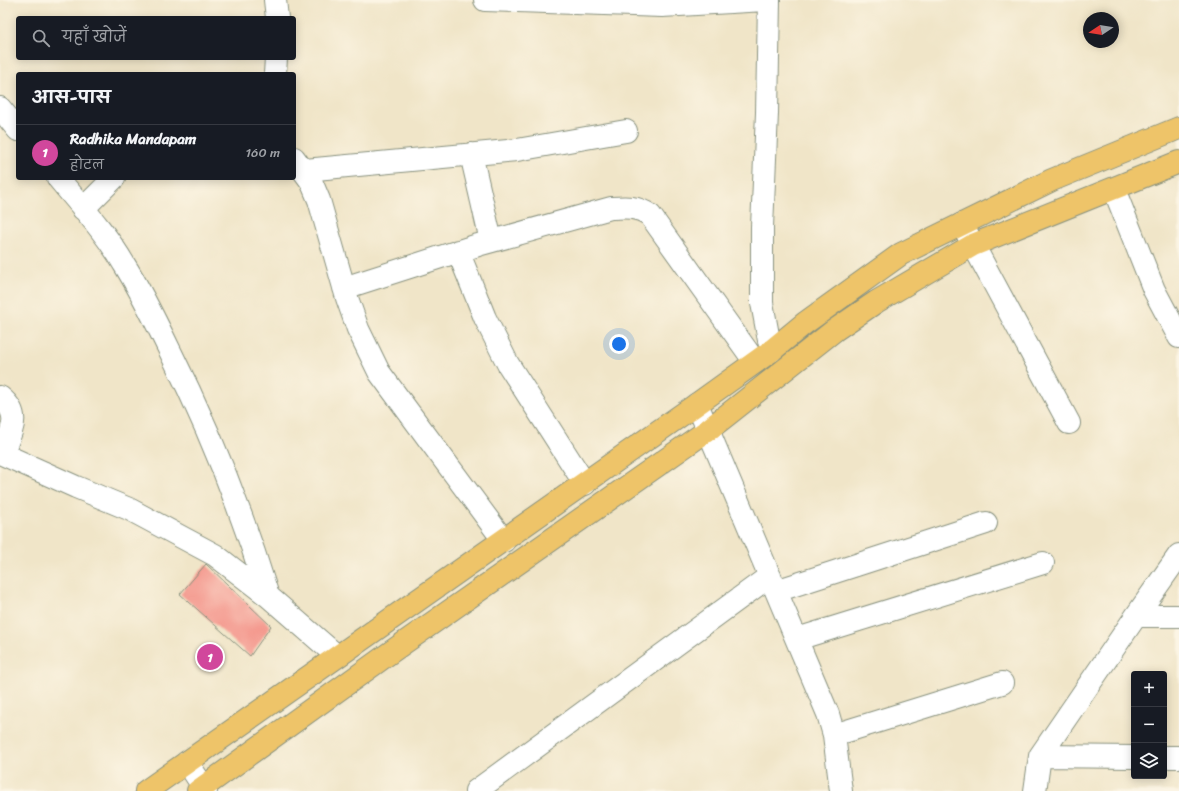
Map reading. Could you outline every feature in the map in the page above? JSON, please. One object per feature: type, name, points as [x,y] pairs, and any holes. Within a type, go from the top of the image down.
[{"type":"main road","points":[[146,791],[698,404],[763,357],[805,323],[901,254],[1052,180],[1179,128]]},
{"type":"main road","points":[[202,790],[391,652],[708,430],[835,330],[876,302],[973,245],[1179,162]]},
{"type":"street","points":[[276,0],[276,16]]},
{"type":"street","points":[[485,0],[662,6],[765,0]]},
{"type":"street","points":[[763,357],[762,242],[769,0]]},
{"type":"street","points":[[275,72],[276,60]]},
{"type":"street","points":[[0,108],[16,128]]},
{"type":"street","points":[[504,541],[379,372],[358,329],[344,288],[319,200],[299,164],[517,150],[626,131]]},
{"type":"street","points":[[471,154],[490,241]]},
{"type":"street","points":[[60,180],[124,262],[146,301],[192,397],[248,532],[268,596]]},
{"type":"street","points":[[83,209],[112,180]]},
{"type":"street","points":[[1114,189],[1154,290],[1179,337]]},
{"type":"street","points":[[344,288],[490,241],[611,208],[630,206],[642,209],[650,215],[763,357]]},
{"type":"street","points":[[962,224],[1069,423]]},
{"type":"street","points":[[458,251],[485,318],[508,364],[585,484]]},
{"type":"street","points":[[0,397],[9,404],[14,414],[14,423],[1,453],[136,512],[215,555],[268,596],[337,656]]},
{"type":"street","points":[[698,404],[828,714],[834,736],[841,791]]},
{"type":"street","points":[[476,791],[773,583],[986,523]]},
{"type":"street","points":[[1035,791],[1040,756],[1179,555]]},
{"type":"street","points":[[797,639],[1043,563]]},
{"type":"street","points":[[1136,616],[1179,616]]},
{"type":"street","points":[[834,736],[1002,683]]},
{"type":"street","points":[[1040,756],[1131,757]]},
{"type":"street","points":[[1167,757],[1179,757]]},
{"type":"street","points":[[187,762],[202,790]]},
{"type":"building","points":[[206,564],[271,626],[250,656],[180,594]]},
{"type":"place","name":"Radhika Mandapam","points":[[210,657]]}]
